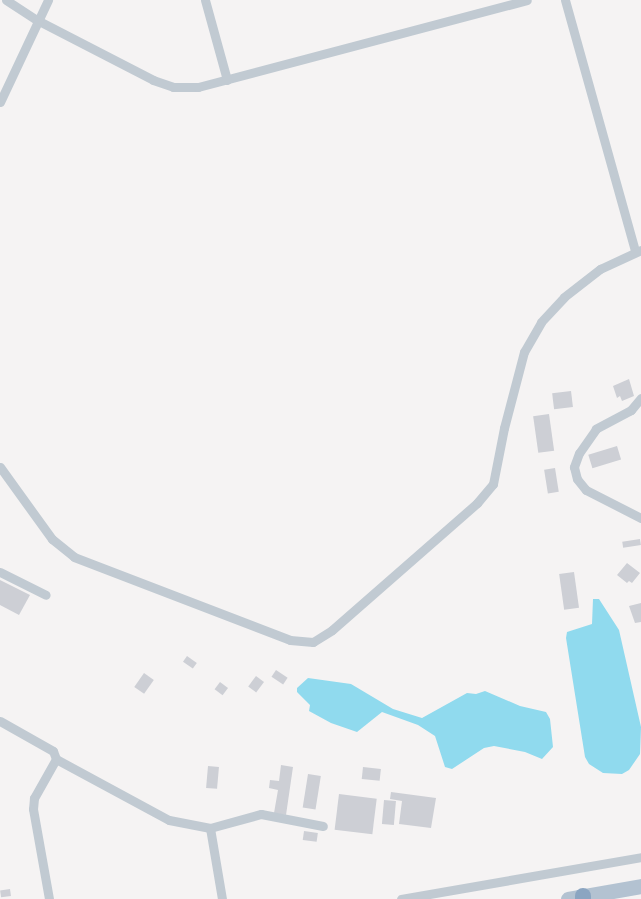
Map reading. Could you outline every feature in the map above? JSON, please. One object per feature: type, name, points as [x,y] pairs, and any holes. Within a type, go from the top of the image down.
[{"type":"main road","points":[[578,898],[641,886]]},
{"type":"street","points":[[6,0],[37,20],[153,80],[173,87],[198,87],[527,0]]},
{"type":"street","points":[[0,102],[48,0]]},
{"type":"street","points":[[205,0],[226,80]]},
{"type":"street","points":[[0,467],[52,539],[74,557],[290,640],[313,642],[332,630],[477,503],[493,484],[504,428],[524,352],[540,322],[564,297],[600,269],[638,250],[565,0]]},
{"type":"street","points":[[641,398],[631,410],[596,429],[579,453],[574,467],[577,479],[586,490],[641,518]]},
{"type":"street","points":[[0,572],[46,595]]},
{"type":"street","points":[[0,721],[53,751],[56,759],[169,820],[210,828],[261,814],[323,826]]},
{"type":"street","points":[[49,899],[33,810],[34,798],[56,759]]},
{"type":"street","points":[[210,828],[222,899]]},
{"type":"street","points":[[401,899],[641,856]]},
{"type":"water","points":[[593,599],[599,599],[619,630],[641,727],[640,754],[629,770],[622,774],[603,773],[589,764],[585,757],[566,638],[567,632],[592,624]]},
{"type":"water","points":[[308,678],[351,684],[393,709],[422,718],[467,693],[476,694],[485,691],[520,706],[546,712],[550,719],[553,747],[542,759],[525,752],[494,746],[484,748],[452,769],[445,767],[435,736],[418,725],[382,712],[357,732],[331,723],[309,711],[310,705],[297,692],[297,688]]},
{"type":"building","points":[[629,379],[634,396],[622,401],[620,396],[617,398],[613,386]]},
{"type":"building","points":[[571,391],[573,407],[554,409],[552,393]]},
{"type":"building","points":[[549,414],[554,451],[538,453],[533,416]]},
{"type":"building","points":[[617,446],[621,459],[592,468],[588,455]]},
{"type":"building","points":[[555,468],[559,492],[548,493],[544,470]]},
{"type":"building","points":[[640,539],[641,545],[623,548],[622,542]]},
{"type":"building","points":[[627,563],[640,573],[632,583],[629,581],[627,583],[617,575]]},
{"type":"building","points":[[574,572],[579,608],[564,610],[559,574]]},
{"type":"building","points":[[0,580],[30,595],[19,615],[0,605]]},
{"type":"building","points":[[641,603],[641,622],[635,623],[629,606]]},
{"type":"building","points":[[187,656],[197,663],[193,669],[183,662]]},
{"type":"building","points":[[276,670],[288,678],[283,684],[272,677]]},
{"type":"building","points":[[144,673],[154,680],[144,694],[134,687]]},
{"type":"building","points":[[256,676],[264,682],[256,692],[248,686]]},
{"type":"building","points":[[220,682],[228,688],[223,695],[215,689]]},
{"type":"building","points":[[281,765],[293,767],[286,815],[274,813],[278,790],[269,788],[270,780],[279,781]]},
{"type":"building","points":[[208,766],[219,767],[217,789],[206,788]]},
{"type":"building","points":[[363,767],[381,769],[380,781],[362,779]]},
{"type":"building","points":[[308,774],[321,776],[316,810],[303,808]]},
{"type":"building","points":[[391,792],[436,798],[431,828],[399,824],[402,801],[390,799]]},
{"type":"building","points":[[339,794],[377,799],[372,834],[335,830]]},
{"type":"building","points":[[384,800],[396,801],[394,825],[382,824]]},
{"type":"building","points":[[304,831],[318,833],[317,842],[303,840]]},
{"type":"building","points":[[10,889],[11,896],[1,897],[0,890]]}]
